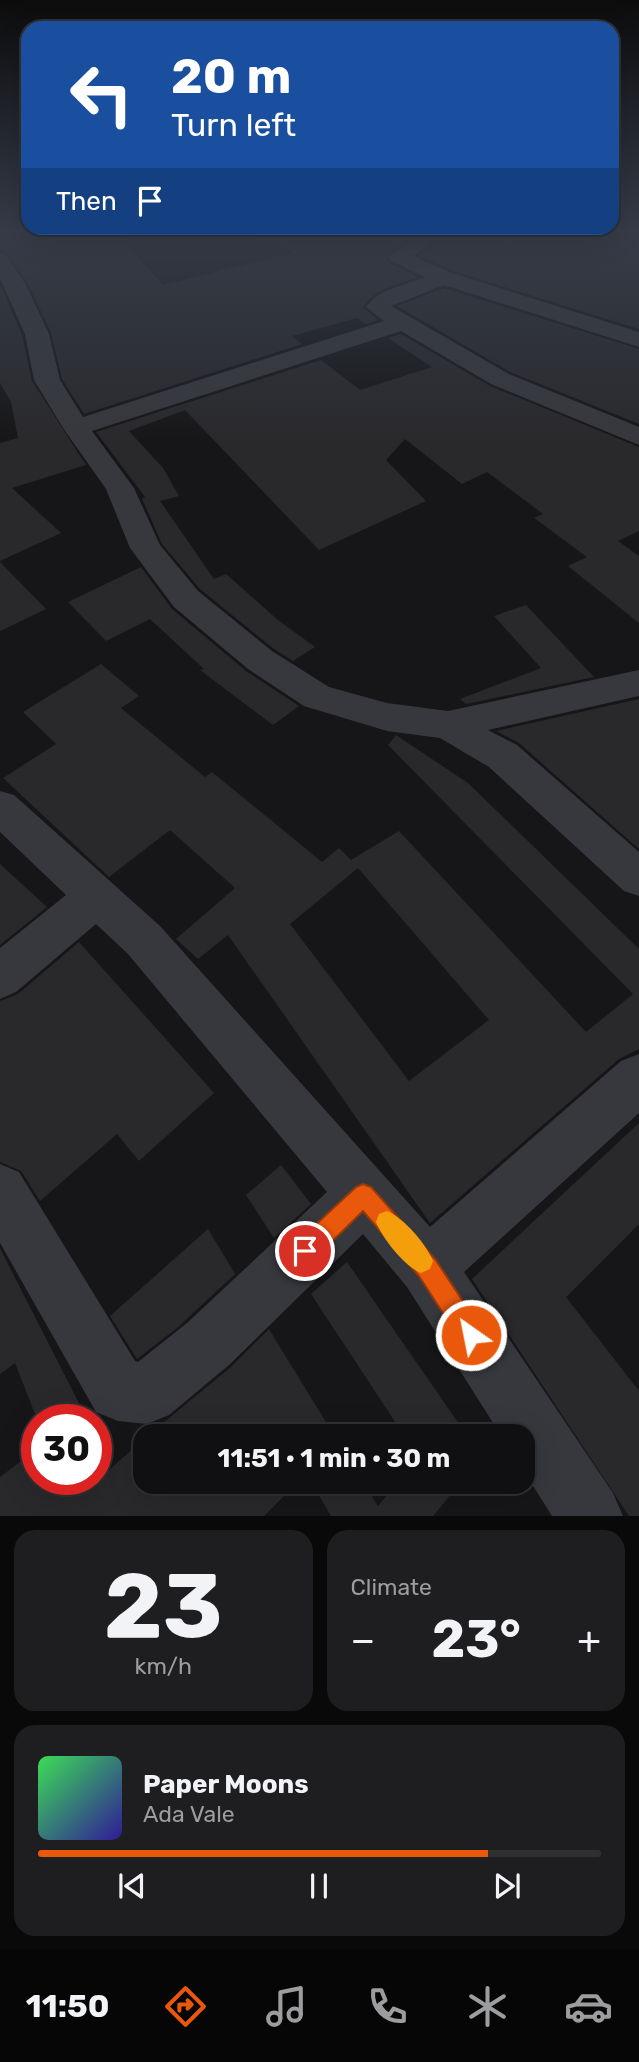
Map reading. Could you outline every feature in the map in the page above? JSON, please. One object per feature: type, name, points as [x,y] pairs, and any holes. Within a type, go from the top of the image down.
[{"type":"street","points":[[23,303],[37,334],[47,380],[76,428],[120,488],[146,548],[186,599],[260,660],[317,697],[387,717],[448,725],[639,683]]},
{"type":"street","points":[[381,303],[377,307],[401,323],[500,379],[639,438]]},
{"type":"street","points":[[522,303],[639,340]]},
{"type":"street","points":[[76,428],[401,323]]},
{"type":"street","points":[[448,725],[503,756],[639,878]]},
{"type":"street","points":[[0,807],[144,940],[427,1267],[590,1516]]},
{"type":"street","points":[[0,977],[97,896]]},
{"type":"street","points":[[427,1267],[639,1079]]},
{"type":"street","points":[[0,1191],[118,1390],[147,1393],[208,1344],[363,1195]]},
{"type":"building","points":[[0,303],[8,303],[22,335],[32,381],[86,465],[12,488],[61,533],[0,561],[0,443],[18,438],[11,402],[0,383]]},
{"type":"building","points":[[37,303],[366,303],[363,307],[378,320],[366,324],[357,318],[292,336],[302,344],[84,414],[62,379],[51,333]]},
{"type":"building","points":[[405,303],[491,303],[639,349],[639,424],[510,372],[397,306]]},
{"type":"building","points":[[555,303],[639,303],[639,329]]},
{"type":"building","points":[[401,334],[490,386],[639,447],[639,531],[618,541],[639,556],[639,623],[568,566],[587,557],[534,518],[543,514],[487,472],[462,484],[405,439],[386,460],[426,501],[319,550],[185,410],[129,431],[163,468],[179,496],[160,501],[214,579],[226,574],[278,620],[315,647],[293,661],[274,649],[200,589],[162,544],[142,499],[145,497],[96,432],[321,360],[360,390],[432,367],[388,338]]},
{"type":"building","points":[[0,562],[46,609],[0,631]]},
{"type":"building","points":[[141,567],[172,609],[246,671],[299,706],[273,725],[200,670],[204,669],[150,619],[106,641],[68,602]]},
{"type":"building","points":[[526,605],[594,677],[466,704],[460,699],[541,668],[494,616]]},
{"type":"building","points":[[101,664],[139,696],[121,708],[205,777],[212,772],[322,862],[339,848],[351,860],[399,831],[586,1032],[633,994],[388,745],[396,735],[468,783],[639,949],[639,1049],[619,1059],[430,1223],[228,935],[198,959],[176,939],[235,888],[170,830],[109,877],[3,778],[56,744],[23,712]],"holes":[[[358,868],[489,1020],[409,1081],[290,924]]]},
{"type":"building","points":[[639,699],[639,849],[519,743],[496,731]]},
{"type":"building","points":[[0,864],[47,907],[0,945]]},
{"type":"building","points":[[79,942],[214,1093],[139,1161],[117,1134],[40,1201],[21,1171],[0,1162],[0,1001],[18,994]]},
{"type":"building","points":[[639,1123],[639,1224],[566,1297],[639,1391],[639,1516],[629,1516],[472,1279]]},
{"type":"building","points":[[281,1165],[311,1204],[274,1238],[246,1195]]},
{"type":"building","points":[[208,1229],[235,1274],[177,1328],[137,1359],[110,1316]]},
{"type":"building","points":[[0,1248],[79,1404],[31,1404],[15,1363],[0,1374]]},
{"type":"building","points":[[347,1262],[459,1424],[396,1424],[311,1294]]},
{"type":"building","points":[[269,1329],[327,1424],[162,1424],[231,1367]]},
{"type":"building","points":[[133,1449],[133,1494],[286,1494],[264,1516],[0,1516],[0,1477],[21,1461],[21,1495],[112,1495],[112,1467]]},
{"type":"building","points":[[318,1494],[370,1494],[378,1506],[388,1494],[451,1494],[433,1516],[331,1516]]},
{"type":"slow traffic","points":[[387,1222],[421,1261]]},
{"type":"route","points":[[305,1251],[363,1195],[427,1267],[471,1335]]}]
